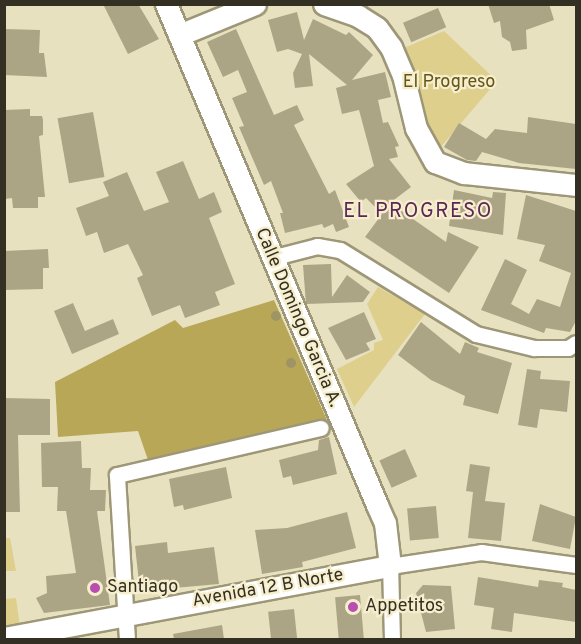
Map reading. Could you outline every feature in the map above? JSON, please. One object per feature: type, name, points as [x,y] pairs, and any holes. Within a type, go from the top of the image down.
[{"type":"main road","name":"Calle Domingo Garcia A.","points":[[166,4],[271,258],[385,523],[390,566]]},
{"type":"main road","points":[[179,35],[255,4]]},
{"type":"main road","points":[[324,4],[358,16],[376,28],[391,47],[403,75],[416,128],[435,162],[464,173],[576,185]]},
{"type":"main road","name":"Avenida 12 B Norte","points":[[4,638],[390,566]]},
{"type":"street","points":[[271,258],[317,246],[340,250],[476,334],[534,348],[567,348],[576,343]]},
{"type":"street","points":[[127,639],[117,475],[321,428]]},
{"type":"street","points":[[390,566],[481,552],[576,565]]},
{"type":"street","name":"Calle Domingo Garcia A.","points":[[390,566],[392,639]]},
{"type":"green space","name":"El Progreso","points":[[444,31],[497,81],[439,149],[424,128],[404,48]]},
{"type":"green space","points":[[378,287],[425,314],[354,407],[337,369],[374,350],[374,343],[383,340],[367,304]]},
{"type":"green space","points":[[5,538],[10,538],[16,571],[5,571]]},
{"type":"green space","points":[[16,598],[20,627],[5,629],[4,599]]},
{"type":"shaded area","points":[[274,300],[327,420],[148,460],[138,431],[58,437],[55,382],[175,320],[183,328]]},
{"type":"building","points":[[103,4],[138,4],[159,39],[128,54]]},
{"type":"building","points":[[488,4],[549,4],[554,20],[526,30],[527,49],[512,51],[510,42],[502,37],[500,21],[494,23]]},
{"type":"building","points":[[438,8],[446,27],[411,42],[403,23]]},
{"type":"building","points":[[297,12],[304,40],[313,19],[346,35],[349,32],[373,55],[352,80],[385,72],[391,97],[378,100],[383,123],[388,122],[399,146],[395,147],[398,157],[389,159],[411,187],[390,203],[446,242],[448,232],[479,247],[449,293],[365,237],[382,214],[366,198],[361,202],[346,184],[374,166],[359,110],[342,114],[336,88],[347,85],[309,54],[313,86],[295,88],[293,73],[302,54],[288,49],[277,52],[268,20]]},
{"type":"building","points":[[4,29],[40,30],[39,53],[44,53],[47,77],[4,75]]},
{"type":"building","points":[[236,29],[274,115],[297,105],[304,120],[294,125],[329,194],[335,190],[349,227],[336,232],[333,224],[324,228],[322,224],[285,233],[280,213],[283,213],[271,181],[264,185],[239,127],[244,126],[232,98],[247,92],[238,70],[223,77],[207,42]]},
{"type":"building","points":[[30,109],[30,116],[42,116],[43,120],[43,135],[39,136],[45,197],[38,197],[38,208],[13,208],[12,198],[5,199],[4,110]]},
{"type":"building","points":[[93,112],[104,177],[69,183],[58,118]]},
{"type":"building","points":[[528,117],[576,124],[576,169],[519,163],[482,152],[476,161],[467,160],[444,147],[459,123],[486,139],[495,129],[527,133]]},
{"type":"building","points":[[183,161],[199,199],[214,192],[222,212],[209,218],[235,284],[215,292],[220,305],[185,318],[180,305],[152,316],[137,278],[143,275],[128,244],[104,253],[97,232],[86,236],[76,208],[109,196],[103,182],[127,172],[144,211],[169,202],[156,172]]},
{"type":"building","points":[[454,190],[492,198],[493,192],[506,193],[503,235],[449,226]]},
{"type":"building","points":[[526,195],[576,211],[576,321],[570,332],[546,328],[544,333],[481,310],[505,259],[527,270],[511,304],[529,314],[537,299],[560,307],[571,273],[539,261],[545,245],[517,239]]},
{"type":"building","points":[[48,249],[49,268],[43,268],[43,289],[4,290],[4,251]]},
{"type":"building","points":[[331,264],[332,297],[347,275],[370,292],[363,302],[306,304],[303,265]]},
{"type":"building","points":[[73,303],[85,331],[113,319],[119,334],[72,354],[54,311]]},
{"type":"building","points":[[364,312],[376,339],[366,343],[370,350],[346,360],[328,328]]},
{"type":"building","points":[[421,322],[460,354],[465,342],[479,348],[477,352],[512,363],[498,414],[463,405],[465,396],[431,380],[398,355]]},
{"type":"building","points":[[527,369],[541,371],[540,379],[570,381],[567,412],[540,409],[537,428],[518,425]]},
{"type":"building","points":[[4,398],[50,399],[50,435],[18,435],[20,512],[4,512]]},
{"type":"building","points":[[329,437],[337,474],[293,485],[291,476],[283,478],[279,460],[318,450],[319,440]]},
{"type":"building","points":[[81,441],[82,468],[91,468],[90,490],[106,490],[105,511],[97,511],[110,605],[44,613],[36,598],[47,593],[46,576],[76,573],[66,511],[57,511],[58,487],[42,487],[41,443]]},
{"type":"building","points":[[405,449],[417,476],[392,488],[379,460]]},
{"type":"building","points":[[470,464],[490,467],[485,501],[505,503],[501,541],[468,538],[473,492],[466,491]]},
{"type":"building","points":[[226,467],[232,498],[184,510],[183,505],[174,507],[169,479]]},
{"type":"building","points":[[540,504],[576,517],[570,549],[532,541]]},
{"type":"building","points":[[436,506],[439,538],[410,540],[407,509]]},
{"type":"building","points":[[347,512],[356,548],[302,562],[303,567],[262,574],[255,530],[287,528]]},
{"type":"building","points":[[167,542],[168,553],[214,547],[219,584],[140,591],[135,546]]},
{"type":"building","points":[[478,577],[538,587],[539,580],[563,583],[562,587],[576,590],[576,622],[514,613],[512,632],[491,629],[494,608],[474,605]]},
{"type":"building","points":[[423,585],[451,586],[455,629],[426,632],[416,593]]},
{"type":"building","points":[[360,595],[364,639],[339,640],[335,597]]},
{"type":"building","points":[[294,609],[297,639],[271,640],[268,612]]},
{"type":"building","points":[[222,625],[224,639],[174,639],[173,634]]},
{"type":"place","name":"Santiago","points":[[95,588]]},
{"type":"place","name":"Appetitos","points":[[353,607]]},
{"type":"district","name":"EL PROGRESO","points":[[418,212]]}]
